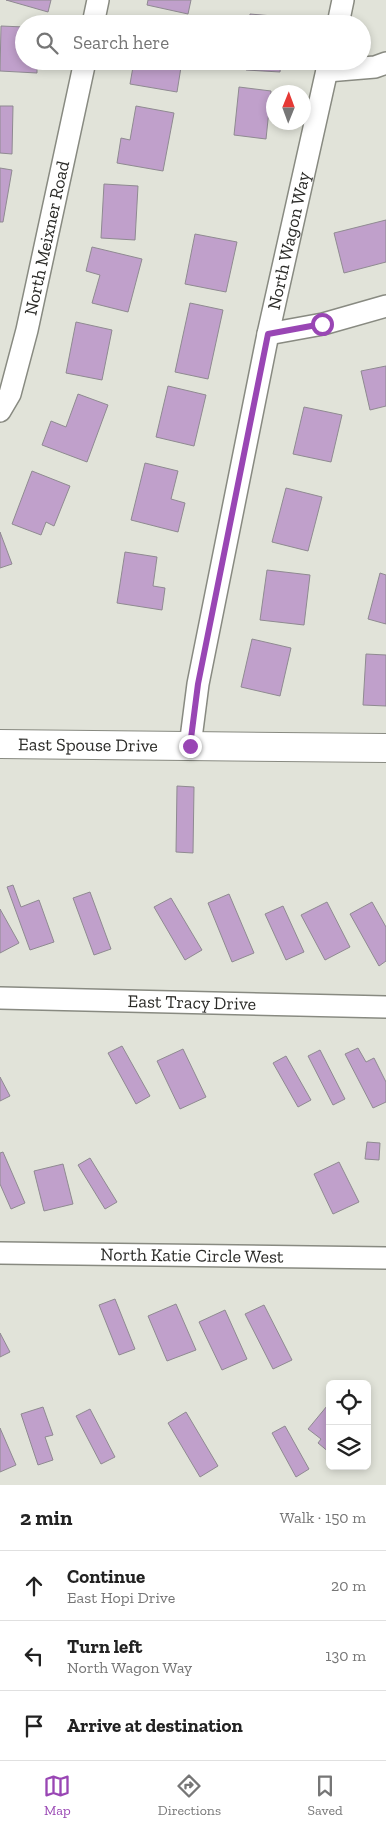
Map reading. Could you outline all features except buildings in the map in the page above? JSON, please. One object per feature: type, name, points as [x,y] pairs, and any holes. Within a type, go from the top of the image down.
[{"type":"street","points":[[95,15],[98,0]]},
{"type":"street","points":[[340,15],[343,0]]},
{"type":"street","points":[[371,67],[386,64]]},
{"type":"street","name":"North Meixner Road","points":[[0,411],[10,394],[27,330],[83,70]]},
{"type":"street","name":"North Wagon Way","points":[[190,746],[198,684],[268,334],[327,70]]},
{"type":"street","points":[[268,334],[322,324],[386,306]]},
{"type":"street","name":"East Spouse Drive","points":[[0,744],[386,748]]},
{"type":"street","name":"East Tracy Drive","points":[[0,998],[386,1006]]},
{"type":"street","name":"North Katie Circle West","points":[[0,1253],[386,1258]]},
{"type":"route","points":[[190,746],[198,684],[268,334],[322,324]]}]
